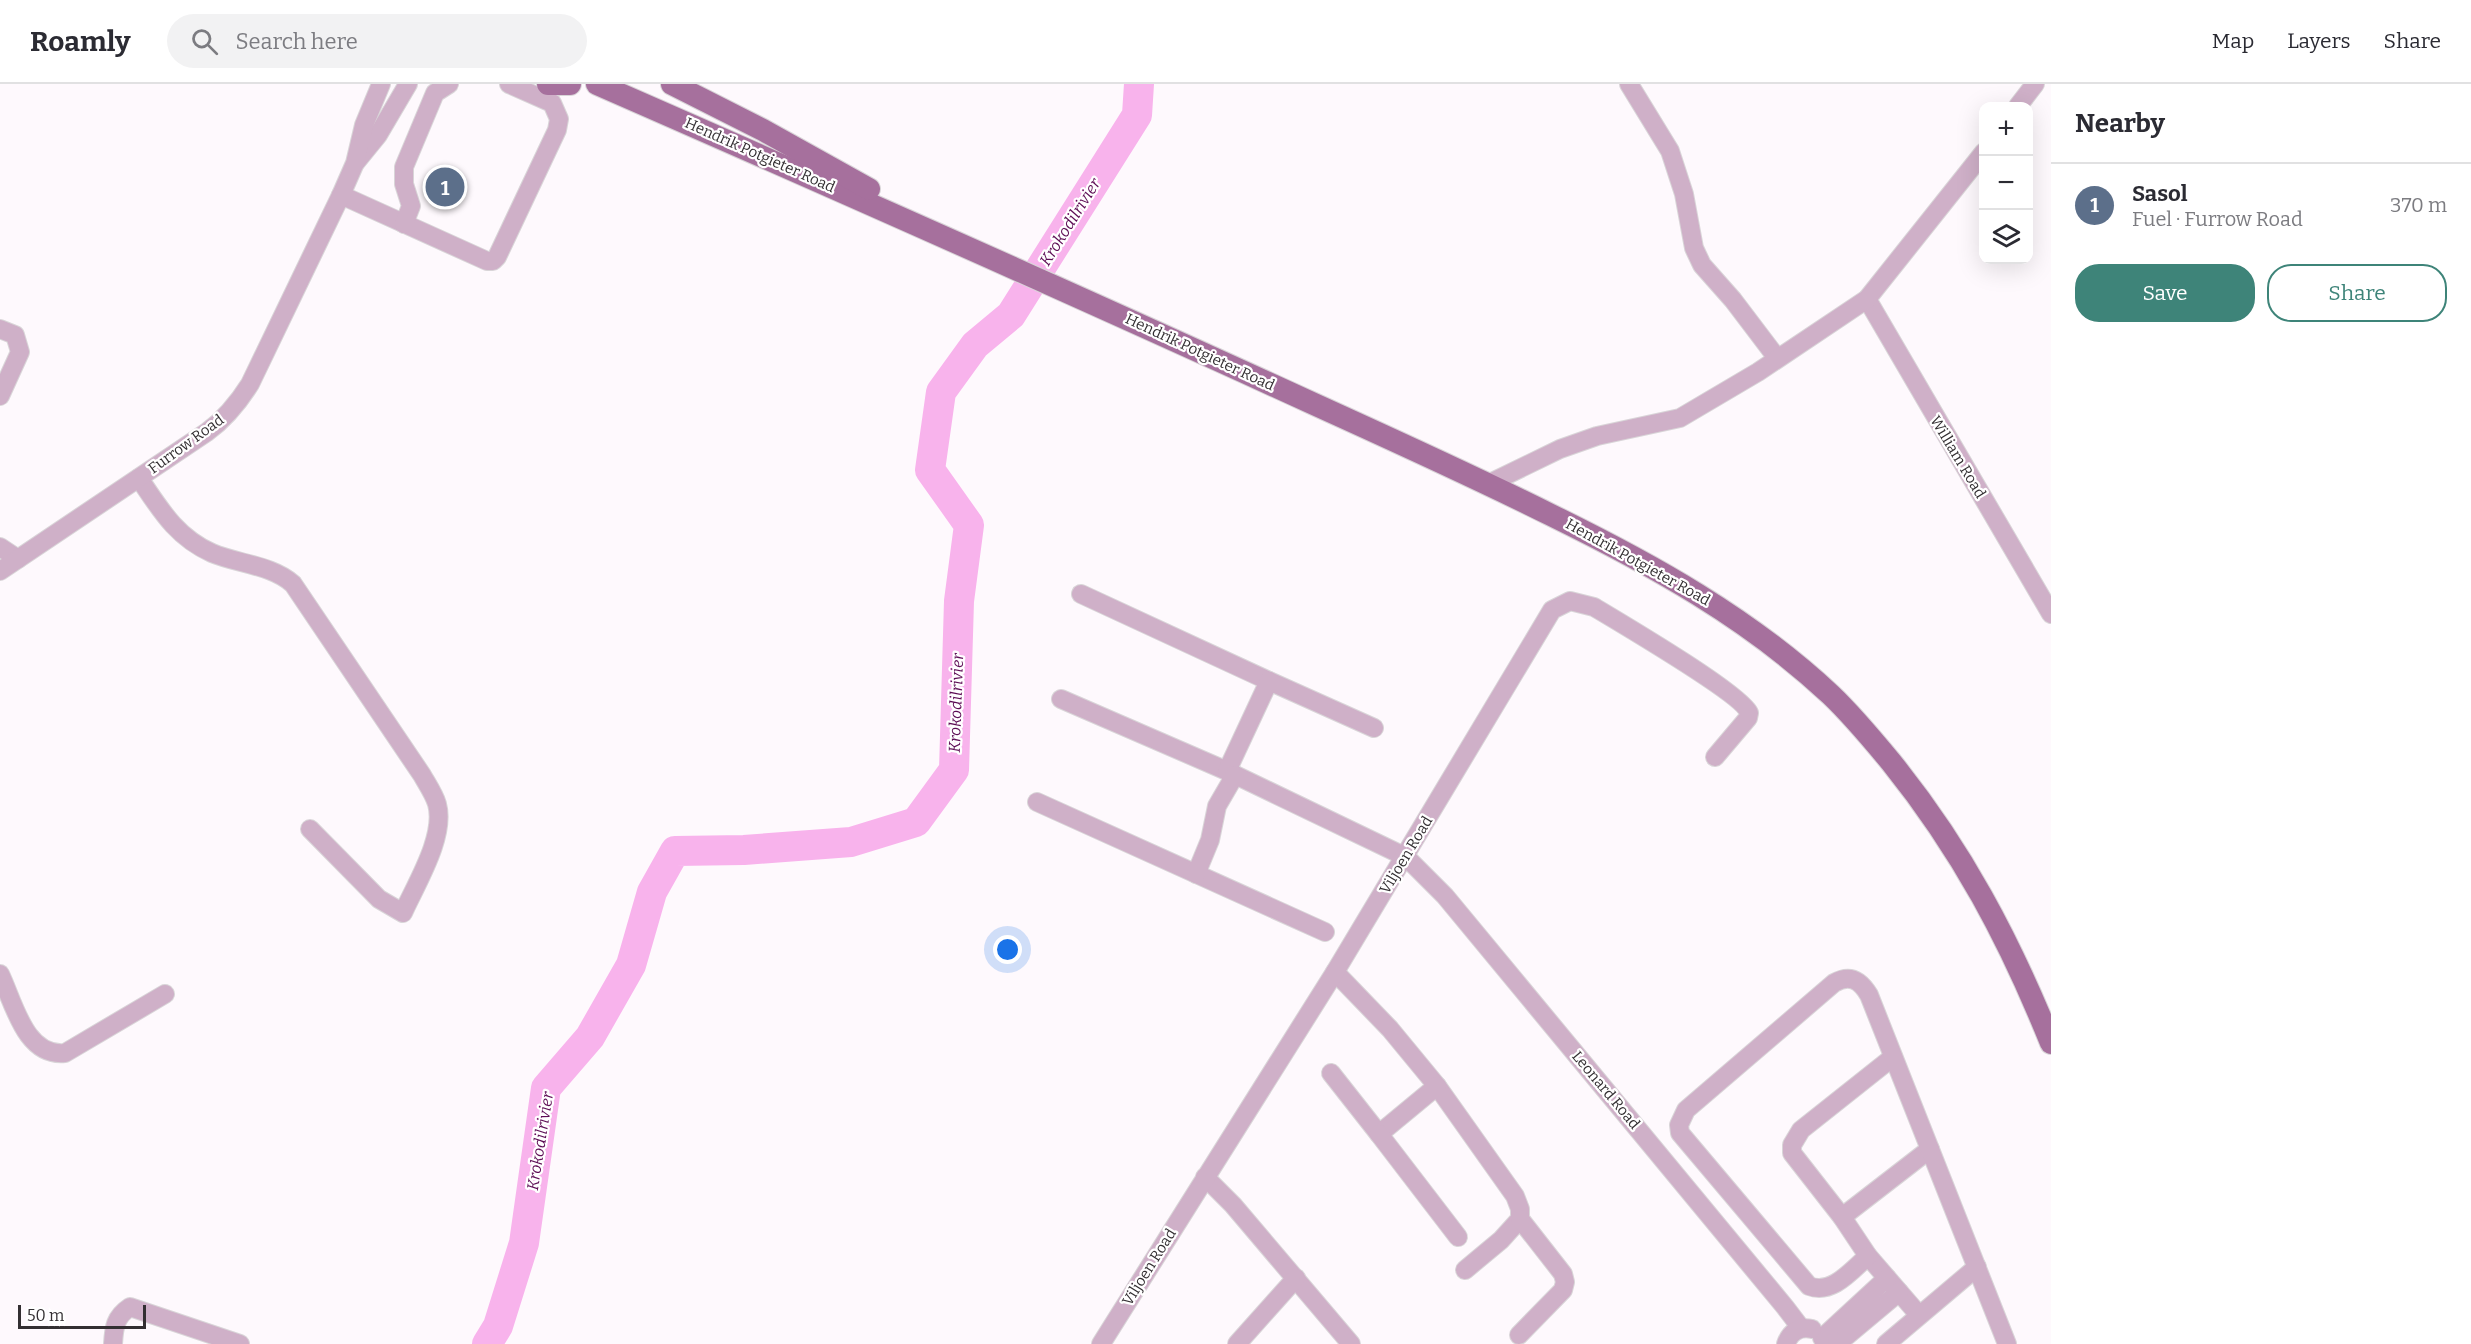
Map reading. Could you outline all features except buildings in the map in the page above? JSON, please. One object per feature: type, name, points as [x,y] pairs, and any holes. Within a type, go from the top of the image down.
[{"type":"main road","points":[[548,84],[570,84]]},
{"type":"main road","name":"Hendrik Potgieter Road","points":[[597,84],[1051,284],[1488,484],[1599,538],[1666,574],[1733,616],[1832,696],[1917,795],[1978,887],[2004,937],[2051,1043]]},
{"type":"main road","name":"Hendrik Potgieter Road","points":[[672,84],[763,130],[995,259]]},
{"type":"street","name":"Furrow Road","points":[[0,571],[207,432],[226,417],[238,403],[250,384],[341,195],[355,163],[364,125],[381,84]]},
{"type":"street","name":"Furrow Road","points":[[355,163],[370,146],[408,84]]},
{"type":"street","points":[[404,224],[411,206],[404,183],[404,167],[435,93],[449,84]]},
{"type":"street","points":[[341,195],[487,261],[493,261],[497,257],[557,130],[559,119],[552,103],[509,84]]},
{"type":"street","points":[[1629,84],[1670,151],[1684,194],[1694,248],[1702,265],[1733,300],[1777,358]]},
{"type":"street","points":[[2021,102],[2035,84]]},
{"type":"street","points":[[1488,484],[1560,449],[1598,436],[1680,418],[1700,409],[1867,299],[1980,156]]},
{"type":"street","name":"William Road","points":[[1867,299],[2051,614]]},
{"type":"street","points":[[0,329],[15,335],[20,352],[0,396]]},
{"type":"street","points":[[139,478],[170,524],[195,543],[212,552],[277,573],[293,584],[422,775],[437,804],[439,815],[433,844],[403,913],[379,899],[310,829]]},
{"type":"street","points":[[0,547],[18,559]]},
{"type":"street","points":[[1081,594],[1374,728]]},
{"type":"street","name":"Viljoen Road","points":[[1101,1344],[1406,857],[1546,616],[1561,604],[1570,601],[1594,607],[1723,688],[1743,704],[1749,713],[1748,718],[1714,757]]},
{"type":"street","points":[[1196,874],[1210,840],[1217,806],[1269,681]]},
{"type":"street","name":"Leonard Road","points":[[1061,699],[1231,773],[1406,857],[1445,896],[1801,1328]]},
{"type":"street","points":[[1037,802],[1325,932]]},
{"type":"street","points":[[1335,972],[1390,1029],[1437,1086],[1515,1196],[1520,1209],[1520,1219],[1563,1274],[1565,1282],[1563,1290],[1519,1335]]},
{"type":"street","points":[[0,974],[25,1028],[36,1045],[54,1054],[65,1053],[165,994]]},
{"type":"street","points":[[1868,1256],[1827,1289],[1818,1290],[1809,1286],[1680,1133],[1679,1125],[1686,1110],[1833,983],[1844,977],[1853,978],[1863,984],[1869,995],[2007,1344]]},
{"type":"street","points":[[1893,1057],[1801,1130],[1792,1144],[1792,1153],[1842,1217],[1868,1256],[1920,1315]]},
{"type":"street","points":[[1331,1073],[1458,1237]]},
{"type":"street","points":[[1379,1134],[1437,1086]]},
{"type":"street","points":[[1842,1217],[1930,1149]]},
{"type":"street","points":[[1205,1177],[1233,1205],[1351,1344]]},
{"type":"street","points":[[1465,1270],[1501,1240],[1520,1219]]},
{"type":"street","points":[[1886,1344],[1977,1267]]},
{"type":"street","points":[[1237,1344],[1296,1278]]},
{"type":"street","points":[[1786,1344],[1790,1336],[1801,1328],[1813,1329],[1828,1342],[1893,1285]]},
{"type":"street","points":[[113,1344],[114,1324],[119,1314],[130,1307],[240,1344]]},
{"type":"waterway","name":"Krokodilrivier","points":[[487,1344],[498,1326],[524,1243],[546,1088],[590,1037],[631,965],[652,892],[675,851],[744,850],[851,842],[916,822],[954,770],[959,601],[969,525],[930,470],[941,392],[975,345],[1011,315],[1137,115],[1139,84]]},
{"type":"place","name":"Sasol","points":[[445,187]]}]
